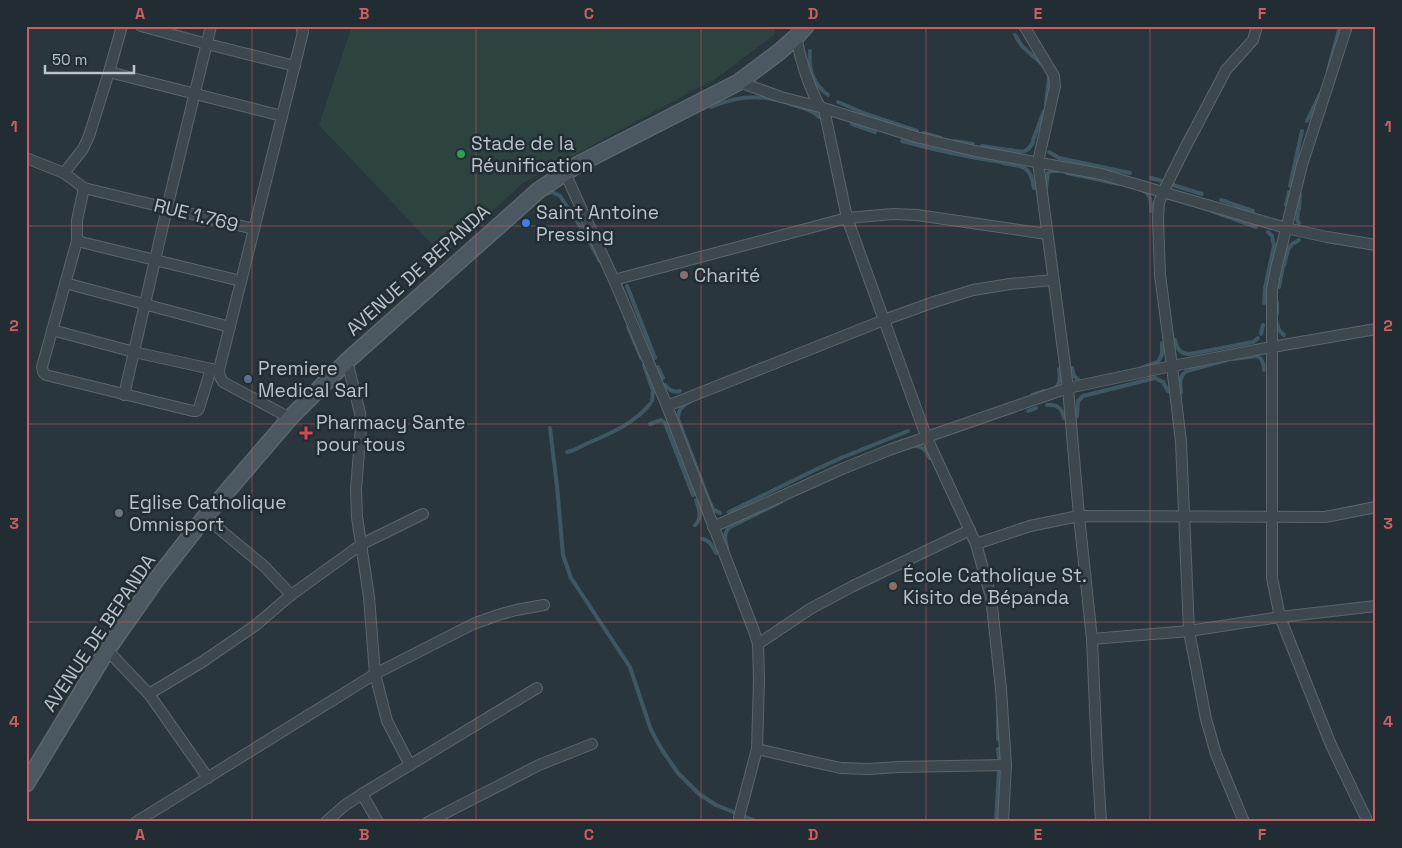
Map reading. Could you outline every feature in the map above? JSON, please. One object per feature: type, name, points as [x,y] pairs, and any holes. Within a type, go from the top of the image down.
[{"type":"main road","name":"AVENUE DE BEPANDA","points":[[28,780],[107,650],[156,580],[205,517],[290,418],[347,361],[539,190],[565,172],[739,82],[762,66],[801,32]]},
{"type":"street","points":[[64,173],[83,149],[89,136],[122,26]]},
{"type":"street","points":[[141,26],[295,66]]},
{"type":"street","points":[[124,395],[211,26]]},
{"type":"street","name":"RUE 1.769","points":[[26,158],[64,173],[84,188],[254,230],[303,32],[300,26]]},
{"type":"street","points":[[1024,26],[1054,76],[1055,86],[1038,162],[1052,280],[1068,388],[1092,639],[1101,822]]},
{"type":"street","points":[[1244,822],[1216,754],[1206,720],[1189,631],[1181,442],[1160,275],[1158,218],[1159,203],[1164,192],[1226,70],[1253,40],[1257,26]]},
{"type":"street","points":[[1347,26],[1302,165],[1272,290],[1272,578],[1280,617],[1331,745],[1366,818]]},
{"type":"street","points":[[801,32],[801,61],[812,92],[822,108],[847,218],[926,436],[976,544],[991,597],[1001,689],[1006,765],[1003,822]]},
{"type":"street","points":[[109,72],[282,116]]},
{"type":"street","points":[[739,82],[781,97],[916,137],[975,151],[1101,174],[1286,228],[1376,245]]},
{"type":"street","points":[[565,172],[614,280],[667,406],[758,644],[757,749],[739,817],[740,822]]},
{"type":"street","points":[[84,188],[77,220],[77,240],[42,367],[46,375],[124,395],[193,411],[197,411],[200,408],[230,327],[254,230]]},
{"type":"street","points":[[614,280],[847,218],[893,214],[1047,234]]},
{"type":"street","points":[[77,240],[241,281]]},
{"type":"street","points":[[667,406],[934,302],[973,290],[1052,280]]},
{"type":"street","points":[[65,283],[230,327]]},
{"type":"street","points":[[713,527],[842,469],[926,436],[1068,388],[1172,366],[1376,329]]},
{"type":"street","points":[[52,330],[134,352],[215,370],[223,382],[290,418]]},
{"type":"street","points":[[347,361],[360,413],[361,427],[356,503],[369,597],[375,674],[387,721],[410,765]]},
{"type":"street","points":[[976,544],[1030,526],[1079,516],[1325,516],[1376,507]]},
{"type":"street","points":[[149,694],[202,662],[256,625],[291,595],[362,544],[423,514]]},
{"type":"street","points":[[205,517],[265,567],[291,595]]},
{"type":"street","points":[[758,644],[810,609],[853,586],[970,530]]},
{"type":"street","points":[[136,822],[375,674],[473,624],[498,614],[544,605]]},
{"type":"street","points":[[1092,639],[1189,631],[1280,617],[1376,606]]},
{"type":"street","points":[[107,650],[149,694],[208,778]]},
{"type":"street","points":[[326,822],[344,806],[362,794],[536,688]]},
{"type":"street","points":[[428,822],[539,765],[592,744]]},
{"type":"street","points":[[757,749],[841,768],[868,770],[899,767],[1006,765]]},
{"type":"street","points":[[362,794],[378,822]]},
{"type":"green space","name":"Stade de la Réunification","points":[[352,26],[775,26],[775,34],[713,81],[523,183],[443,256],[319,125]]},
{"type":"waterway","points":[[1328,70],[1340,26]]},
{"type":"waterway","points":[[1015,35],[1022,46],[1044,66]]},
{"type":"waterway","points":[[810,51],[810,64],[815,81],[828,95]]},
{"type":"waterway","points":[[1046,104],[1049,77]]},
{"type":"waterway","points":[[1307,121],[1320,94]]},
{"type":"waterway","points":[[711,107],[727,101],[751,97],[776,100]]},
{"type":"waterway","points":[[838,102],[866,114],[917,131]]},
{"type":"waterway","points":[[790,104],[810,110],[819,117]]},
{"type":"waterway","points":[[1033,140],[1044,111]]},
{"type":"waterway","points":[[852,124],[875,132]]},
{"type":"waterway","points":[[1290,186],[1302,131]]},
{"type":"waterway","points":[[924,133],[941,138]]},
{"type":"waterway","points":[[902,141],[951,153],[1001,162]]},
{"type":"waterway","points":[[954,141],[973,144]]},
{"type":"waterway","points":[[1010,150],[1024,151],[1029,149],[1033,142]]},
{"type":"waterway","points":[[982,146],[1008,150]]},
{"type":"waterway","points":[[1049,152],[1059,158],[1130,173]]},
{"type":"waterway","points":[[1003,163],[1025,168],[1031,175],[1034,188]]},
{"type":"waterway","points":[[1046,188],[1048,173],[1058,171]]},
{"type":"waterway","points":[[1067,173],[1119,184]]},
{"type":"waterway","points":[[1151,178],[1167,181]]},
{"type":"waterway","points":[[1173,185],[1202,194]]},
{"type":"waterway","points":[[1142,190],[1149,196],[1151,211]]},
{"type":"waterway","points":[[545,194],[552,192],[560,196],[584,232],[600,261]]},
{"type":"waterway","points":[[1286,205],[1289,192]]},
{"type":"waterway","points":[[1299,209],[1300,194]]},
{"type":"waterway","points":[[1221,200],[1253,211]]},
{"type":"waterway","points":[[1212,211],[1256,227]]},
{"type":"waterway","points":[[1298,212],[1297,220],[1299,223]]},
{"type":"waterway","points":[[1265,288],[1274,246],[1272,236],[1268,232]]},
{"type":"waterway","points":[[1289,248],[1299,240]]},
{"type":"waterway","points":[[1284,265],[1288,250]]},
{"type":"waterway","points":[[1279,287],[1283,266]]},
{"type":"waterway","points":[[627,286],[655,358]]},
{"type":"waterway","points":[[1264,303],[1265,290]]},
{"type":"waterway","points":[[1277,302],[1277,314]]},
{"type":"waterway","points":[[1277,324],[1279,330],[1284,335]]},
{"type":"waterway","points":[[1261,334],[1263,325]]},
{"type":"waterway","points":[[628,327],[641,358]]},
{"type":"waterway","points":[[1175,340],[1180,350],[1190,354],[1253,342],[1258,338]]},
{"type":"waterway","points":[[1141,368],[1158,362],[1162,354],[1162,343]]},
{"type":"waterway","points":[[1234,359],[1257,356],[1263,362],[1264,370]]},
{"type":"waterway","points":[[1181,392],[1180,383],[1184,373],[1227,360]]},
{"type":"waterway","points":[[644,365],[652,388]]},
{"type":"waterway","points":[[658,367],[663,378]]},
{"type":"waterway","points":[[1072,368],[1074,376],[1081,382]]},
{"type":"waterway","points":[[1053,389],[1059,383],[1059,369]]},
{"type":"waterway","points":[[1077,416],[1078,401],[1083,396],[1155,378],[1163,382],[1168,391]]},
{"type":"waterway","points":[[665,385],[672,391],[680,391]]},
{"type":"waterway","points":[[652,401],[653,391]]},
{"type":"waterway","points":[[1032,395],[1044,391]]},
{"type":"waterway","points":[[690,402],[681,408],[678,419],[708,498],[713,509],[720,513]]},
{"type":"waterway","points":[[567,452],[621,428],[644,411],[650,404]]},
{"type":"waterway","points":[[1047,405],[1058,407],[1064,418]]},
{"type":"waterway","points":[[1028,411],[1036,408]]},
{"type":"waterway","points":[[650,424],[661,420],[665,423],[693,495]]},
{"type":"waterway","points":[[550,428],[563,555],[571,578],[630,667],[651,730],[678,773],[699,794],[716,805],[758,822]]},
{"type":"waterway","points":[[846,456],[908,431]]},
{"type":"waterway","points":[[913,446],[919,446],[930,458]]},
{"type":"waterway","points":[[729,512],[843,457]]},
{"type":"waterway","points":[[695,525],[700,516],[696,500]]},
{"type":"waterway","points":[[727,548],[725,534],[730,527],[781,502]]},
{"type":"waterway","points":[[702,539],[709,542],[716,553]]},
{"type":"waterway","points":[[998,709],[998,739]]},
{"type":"waterway","points":[[998,749],[999,758]]},
{"type":"waterway","points":[[996,822],[999,768]]},
{"type":"place","name":"Stade de la Réunification","points":[[461,154]]},
{"type":"place","name":"Saint Antoine Pressing","points":[[526,223]]},
{"type":"place","name":"Charité","points":[[684,275]]},
{"type":"place","name":"Premiere Medical Sarl","points":[[248,379]]},
{"type":"place","name":"Pharmacy Sante pour tous","points":[[306,433]]},
{"type":"place","name":"Eglise Catholique Omnisport","points":[[119,513]]},
{"type":"place","name":"École Catholique St. Kisito de Bépanda","points":[[893,586]]}]
